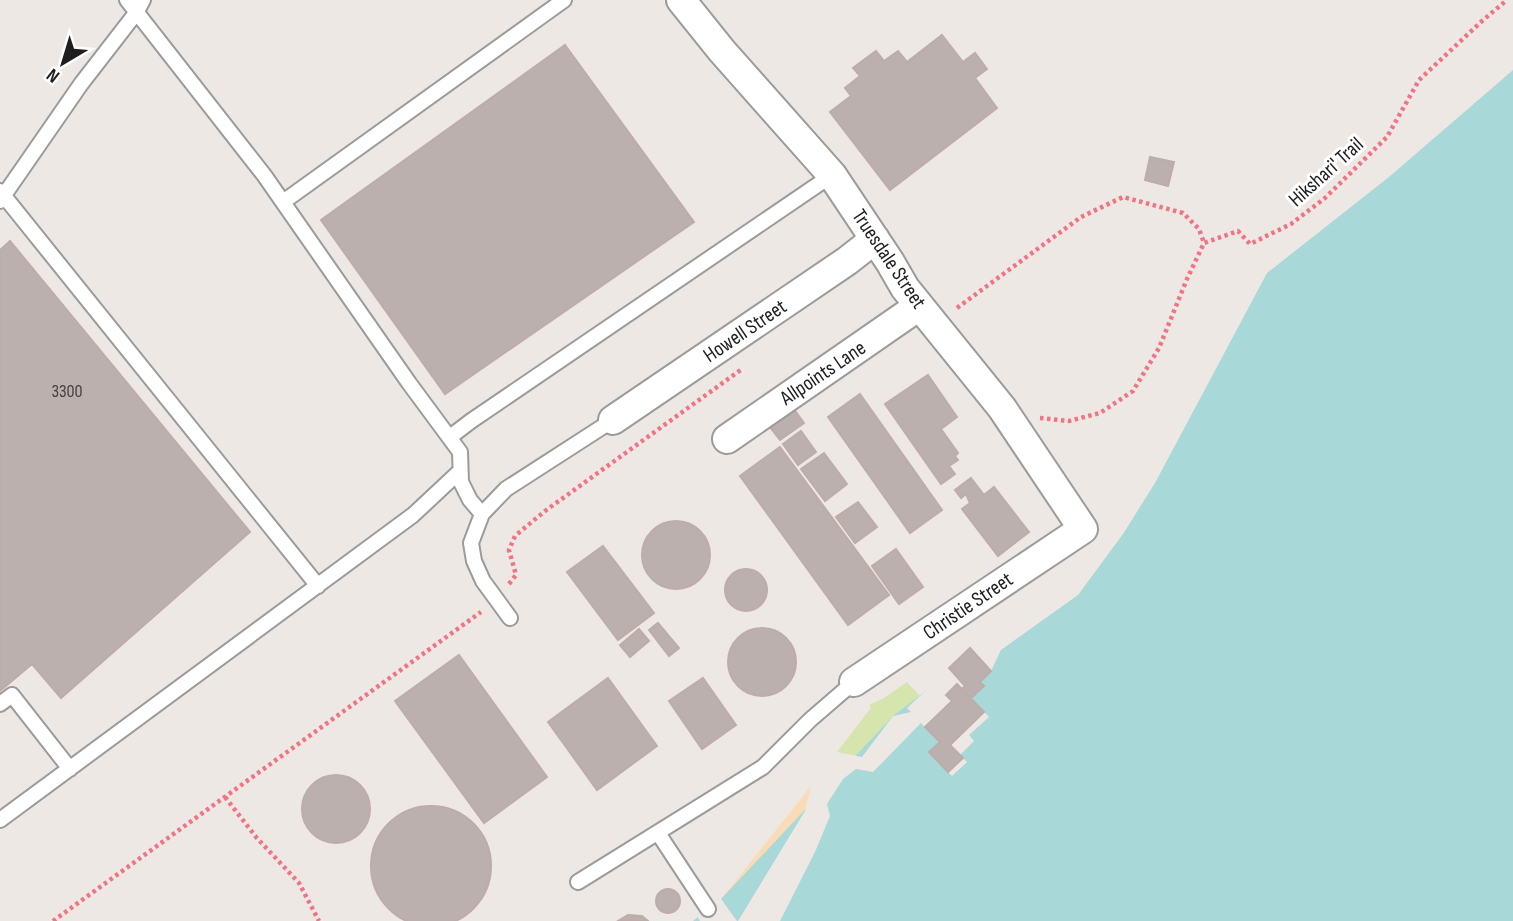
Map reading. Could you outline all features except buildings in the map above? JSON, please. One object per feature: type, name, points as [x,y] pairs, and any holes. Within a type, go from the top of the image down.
[{"type":"street","name":"Truesdale Street","points":[[681,0],[722,51],[832,175],[891,262],[905,288],[1002,408],[1083,530]]},
{"type":"street","name":"Howell Street","points":[[613,420],[847,261],[875,239]]},
{"type":"street","name":"Allpoints Lane","points":[[727,439],[927,316]]},
{"type":"street","name":"Christie Street","points":[[854,682],[1083,530]]},
{"type":"lane","points":[[127,0],[140,6],[460,452],[461,482],[470,500],[482,514]]},
{"type":"lane","points":[[283,202],[564,0]]},
{"type":"lane","points":[[140,6],[1,196],[318,586]]},
{"type":"lane","points":[[450,438],[504,398],[832,175]]},
{"type":"lane","points":[[510,618],[483,580],[474,561],[471,543],[482,514],[506,489],[613,420]]},
{"type":"lane","points":[[0,820],[413,516],[460,471]]},
{"type":"lane","points":[[578,882],[763,767],[810,720],[854,682]]},
{"type":"lane","points":[[0,704],[12,695],[70,769]]},
{"type":"lane","points":[[657,833],[708,909]]},
{"type":"path","name":"Hikshari' Trail","points":[[1205,243],[1238,232],[1250,244],[1291,224],[1325,198],[1387,138],[1419,80],[1507,0]]},
{"type":"path","points":[[927,316],[1081,217],[1123,197],[1183,213],[1199,229],[1205,243],[1159,348],[1133,391],[1100,413],[1069,421],[1037,418],[1002,408]]},
{"type":"path","points":[[225,797],[256,837],[299,883],[319,921]]},
{"type":"green space","points":[[907,682],[919,695],[862,757],[837,752],[871,708],[869,705]]},
{"type":"sand","points":[[811,786],[805,811],[738,921],[693,921],[721,899]]},
{"type":"water","points":[[1513,47],[1513,921],[693,921],[721,899],[893,716],[1065,587],[1144,483],[1258,270]]},
{"type":"pier","points":[[1513,44],[1513,70],[1389,177],[1267,273],[1155,483],[1123,534],[1078,595],[1001,650],[991,671],[981,681],[984,686],[971,698],[989,717],[969,735],[974,741],[960,755],[967,762],[952,776],[929,752],[939,742],[921,723],[873,772],[856,769],[843,779],[827,804],[830,816],[780,921],[738,921],[805,811],[807,802],[851,755],[862,757],[893,716],[911,712],[907,708],[951,667],[1063,585],[1141,481],[1189,366],[1255,267],[1498,54]]},
{"type":"pier","points":[[719,896],[737,921],[700,921],[696,914]]}]
